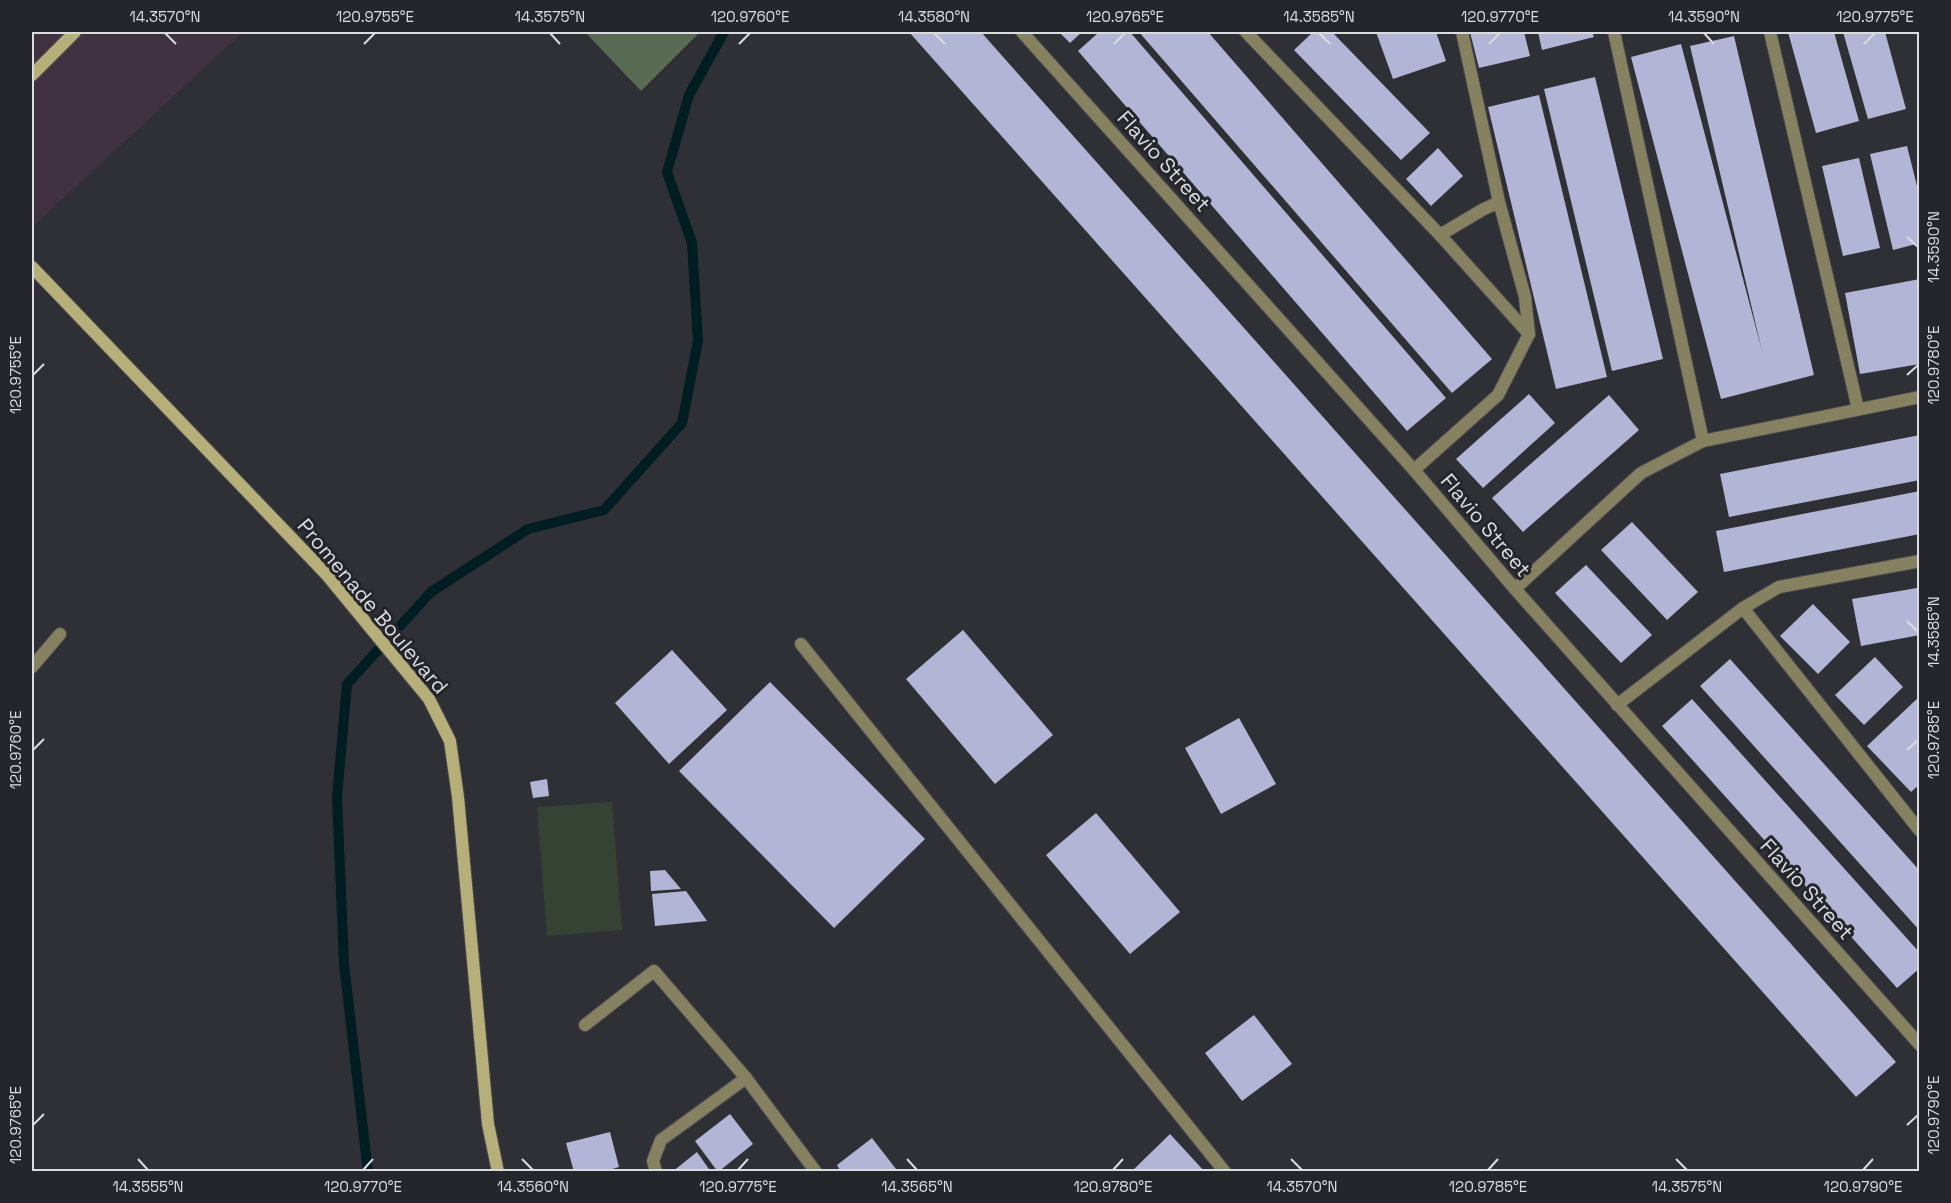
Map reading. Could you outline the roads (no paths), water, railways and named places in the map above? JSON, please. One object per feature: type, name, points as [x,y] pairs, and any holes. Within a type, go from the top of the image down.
[{"type":"main road","points":[[32,75],[75,32]]},
{"type":"main road","name":"Promenade Boulevard","points":[[32,267],[326,574],[429,699],[450,741],[458,797],[488,1124],[498,1172]]},
{"type":"street","name":"Flavio Street","points":[[1022,32],[1414,470],[1617,705],[1920,1045]]},
{"type":"street","points":[[1246,32],[1440,235],[1528,334]]},
{"type":"street","points":[[1414,470],[1498,395],[1528,334],[1525,297],[1499,202],[1462,32]]},
{"type":"street","points":[[1614,32],[1703,441]]},
{"type":"street","points":[[1770,32],[1858,409]]},
{"type":"street","points":[[1440,235],[1499,202]]},
{"type":"street","points":[[1515,589],[1641,473],[1703,441],[1920,397]]},
{"type":"street","points":[[1617,705],[1743,608],[1779,586],[1920,561]]},
{"type":"street","points":[[1743,608],[1920,831]]},
{"type":"street","points":[[32,668],[60,634]]},
{"type":"street","points":[[801,644],[1225,1172]]},
{"type":"street","points":[[585,1025],[654,971],[746,1078],[816,1172]]},
{"type":"street","points":[[656,1172],[653,1161],[661,1140],[746,1078]]},
{"type":"waterway","points":[[368,1172],[344,964],[337,796],[347,684],[431,592],[528,529],[604,510],[682,423],[698,341],[692,243],[667,172],[689,95],[724,32]]}]
